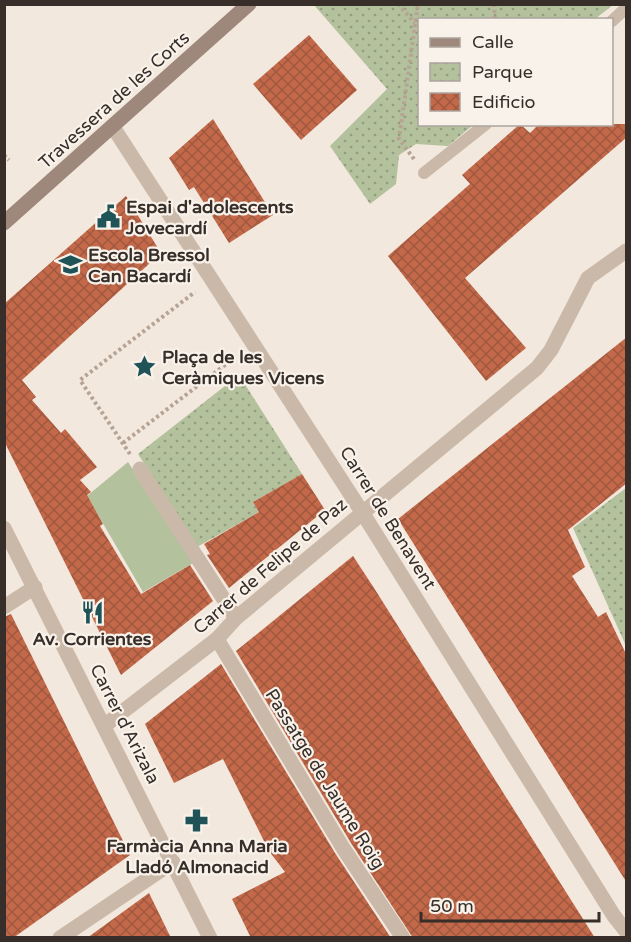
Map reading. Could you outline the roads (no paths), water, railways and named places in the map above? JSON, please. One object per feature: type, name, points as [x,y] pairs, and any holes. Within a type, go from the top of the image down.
[{"type":"main road","name":"Travessera de les Corts","points":[[4,223],[249,4]]},
{"type":"street","name":"Carrer de Benavent","points":[[113,127],[362,512],[614,916],[627,931]]},
{"type":"street","name":"Carrer de Felipe de Paz","points":[[104,726],[217,639],[236,618],[537,368],[551,350],[588,278],[627,251]]},
{"type":"street","points":[[136,464],[236,618]]},
{"type":"street","name":"Carrer d'Arizala","points":[[4,528],[210,938]]},
{"type":"street","points":[[4,607],[35,587]]},
{"type":"street","name":"Passatge de Jaume Roig","points":[[217,639],[343,848],[403,938]]},
{"type":"street","points":[[60,938],[173,862]]},
{"type":"lane","points":[[613,20],[627,8]]},
{"type":"lane","points":[[424,173],[483,126]]},
{"type":"place","name":"Espai d'adolescents Jovecardí","points":[[108,217]]},
{"type":"place","name":"Escola Bressol Can Bacardí","points":[[70,265]]},
{"type":"place","name":"Plaça de les Ceràmiques Vicens","points":[[144,367]]},
{"type":"place","name":"Av. Corrientes","points":[[92,613]]},
{"type":"place","name":"Farmàcia Anna Maria Lladó Almonacid","points":[[197,820]]}]
